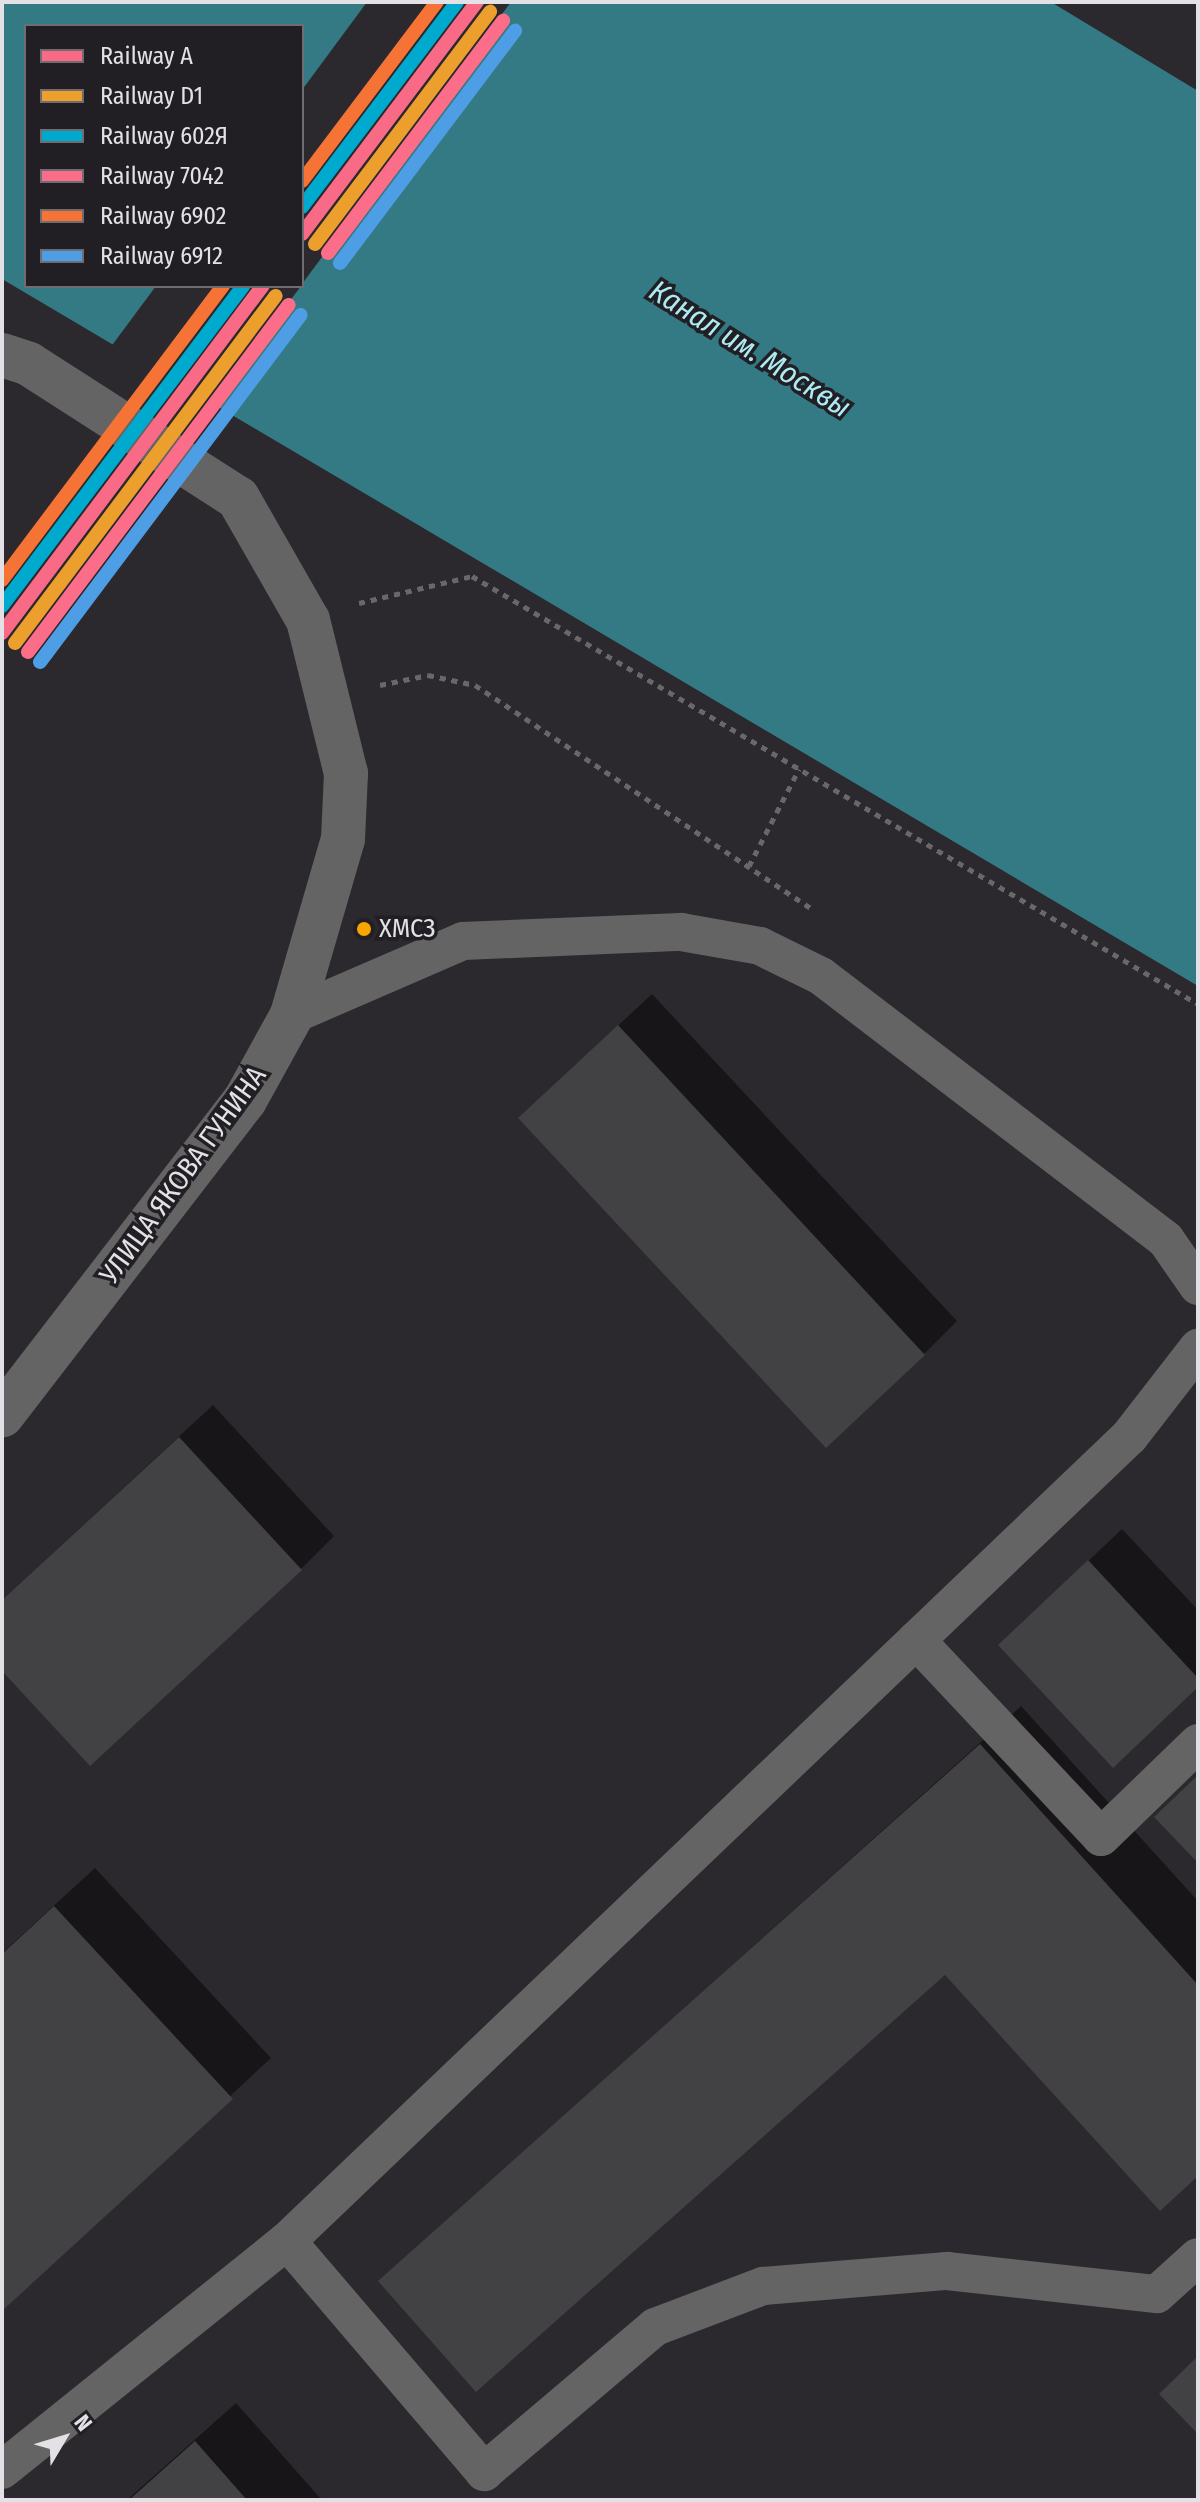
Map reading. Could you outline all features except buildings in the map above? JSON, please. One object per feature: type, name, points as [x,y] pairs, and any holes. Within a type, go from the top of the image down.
[{"type":"street","name":"УЛИЦА ЯКОВА ГУНИНА","points":[[2,355],[29,364],[238,498],[308,620],[346,773],[343,839],[292,1015],[245,1100],[2,1415]]},
{"type":"lane","points":[[292,1015],[463,941],[681,932],[760,946],[821,976],[1166,1240],[1198,1286]]},
{"type":"lane","points":[[2,2470],[287,2241],[1129,1437],[1198,1348]]},
{"type":"lane","points":[[916,1640],[1101,1837],[1198,1743]]},
{"type":"lane","points":[[287,2241],[484,2472],[655,2327],[763,2286],[947,2271],[1157,2294],[1198,2257]]},
{"type":"path","points":[[343,607],[472,576],[1198,1004]]},
{"type":"path","points":[[366,688],[428,675],[475,685],[830,922],[821,976]]},
{"type":"path","points":[[749,866],[799,769]]},
{"type":"water","name":"Канал им. Москвы","points":[[2,2],[1051,2],[1198,91],[1198,986],[2,279]]},
{"type":"pier","points":[[367,2],[511,2],[304,281],[304,87]]},
{"type":"pier","points":[[155,288],[300,288],[211,407],[110,348]]},
{"type":"rail line","name":"6902","points":[[304,178],[437,2]]},
{"type":"rail line","name":"602Я","points":[[304,204],[457,2]]},
{"type":"rail line","name":"A","points":[[304,231],[477,2]]},
{"type":"rail line","name":"D1","points":[[315,244],[490,12]]},
{"type":"rail line","name":"7042","points":[[328,253],[503,21]]},
{"type":"rail line","name":"6912","points":[[340,263],[515,31]]},
{"type":"rail line","name":"6902","points":[[2,580],[221,288]]},
{"type":"rail line","name":"602Я","points":[[2,606],[241,288]]},
{"type":"rail line","name":"A","points":[[2,633],[261,288]]},
{"type":"rail line","name":"D1","points":[[15,643],[276,296]]},
{"type":"rail line","name":"7042","points":[[28,652],[289,305]]},
{"type":"rail line","name":"6912","points":[[40,662],[301,315]]},
{"type":"place","name":"ХМСЗ","points":[[364,929]]}]
